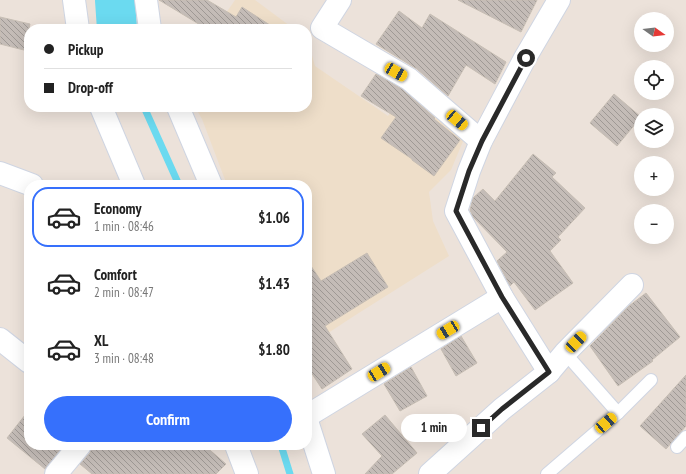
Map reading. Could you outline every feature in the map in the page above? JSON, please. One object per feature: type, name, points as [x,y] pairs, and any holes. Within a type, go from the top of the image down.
[{"type":"street","points":[[74,0],[77,24]]},
{"type":"street","points":[[146,0],[149,24]]},
{"type":"street","points":[[340,0],[322,28],[409,79],[482,141]]},
{"type":"street","points":[[549,372],[502,297],[456,211],[469,171],[482,141],[526,58],[560,0]]},
{"type":"street","points":[[103,112],[132,180]]},
{"type":"street","points":[[180,112],[209,180]]},
{"type":"street","points":[[0,173],[24,182]]},
{"type":"street","points":[[430,474],[502,409],[549,372],[565,353],[632,285]]},
{"type":"street","points":[[312,413],[502,297]]},
{"type":"street","points":[[0,338],[24,358]]},
{"type":"street","points":[[312,437],[324,474]]},
{"type":"street","points":[[56,474],[76,450]]},
{"type":"street","points":[[238,450],[248,474]]},
{"type":"lane","points":[[565,353],[618,413]]},
{"type":"lane","points":[[547,474],[618,413],[651,380]]},
{"type":"lane","points":[[677,447],[686,437]]},
{"type":"shaded area","points":[[235,0],[255,0],[287,24],[218,24]]},
{"type":"shaded area","points":[[312,56],[315,66],[388,116],[404,96],[421,102],[466,134],[451,170],[429,192],[433,221],[449,256],[312,344],[312,180],[225,180],[198,112],[312,112]]},
{"type":"building","points":[[159,0],[207,0],[236,17],[242,7],[268,24],[199,24]]},
{"type":"building","points":[[458,0],[537,0],[521,32]]},
{"type":"building","points":[[399,11],[422,28],[430,14],[506,62],[495,84],[466,65],[448,96],[417,69],[376,44]]},
{"type":"building","points":[[0,17],[30,24],[24,24],[24,50],[0,44]]},
{"type":"building","points":[[376,74],[402,89],[435,118],[434,119],[460,140],[434,176],[381,138],[396,117],[361,96]]},
{"type":"building","points":[[614,94],[634,111],[634,125],[617,146],[590,123]]},
{"type":"building","points":[[533,154],[556,173],[552,177],[585,208],[558,237],[561,240],[550,251],[573,283],[535,310],[514,282],[510,286],[497,261],[507,252],[473,217],[470,210],[473,198],[483,189],[495,201]]},
{"type":"building","points":[[367,253],[388,287],[325,326],[352,369],[322,389],[312,374],[312,268],[321,281]]},
{"type":"building","points":[[646,293],[680,337],[652,360],[653,361],[618,386],[590,346],[629,306]]},
{"type":"building","points":[[461,336],[477,363],[456,376],[441,349]]},
{"type":"building","points":[[411,367],[427,396],[400,411],[384,384]]},
{"type":"building","points":[[686,375],[686,426],[666,449],[640,426]]},
{"type":"building","points":[[385,415],[417,453],[392,474],[365,474],[382,456],[362,434]]},
{"type":"building","points":[[24,416],[24,450],[60,450],[45,469],[7,438]]},
{"type":"building","points":[[91,450],[210,450],[226,464],[216,474],[92,474],[80,464],[90,453]]},
{"type":"waterway","points":[[115,0],[117,24]]},
{"type":"waterway","points":[[146,112],[177,180]]},
{"type":"waterway","points":[[283,450],[290,474]]},
{"type":"route","points":[[481,428],[502,409],[549,372],[502,297],[456,211],[469,171],[482,141],[526,58]]}]
